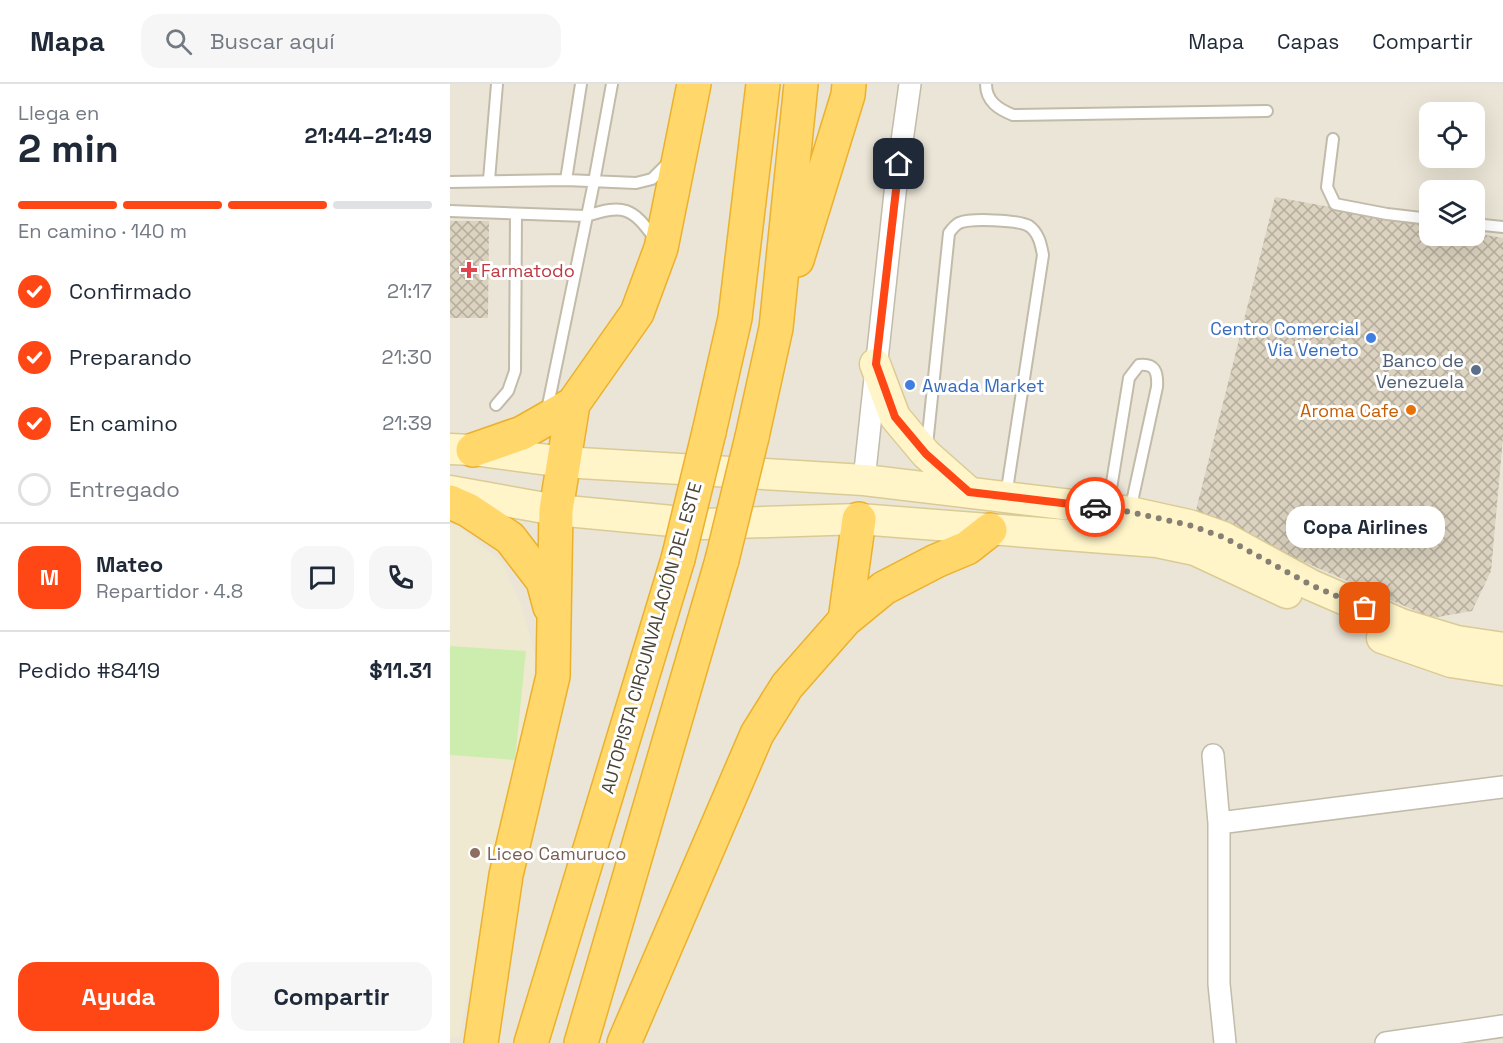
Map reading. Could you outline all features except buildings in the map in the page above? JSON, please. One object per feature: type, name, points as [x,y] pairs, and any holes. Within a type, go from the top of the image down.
[{"type":"highway","points":[[462,449],[522,433],[559,412],[637,313],[661,248],[694,84]]},
{"type":"highway","name":"AUTOPISTA CIRCUNVALACIÓN DEL ESTE","points":[[531,1043],[678,559],[709,432],[735,318],[763,84]]},
{"type":"highway","points":[[776,328],[801,84]]},
{"type":"highway","points":[[581,1043],[722,560],[776,328],[848,95],[849,84]]},
{"type":"highway","points":[[481,1043],[506,875],[553,676],[556,510],[563,462],[559,412]]},
{"type":"highway","points":[[450,502],[468,510],[510,538],[543,581],[554,622]]},
{"type":"highway","points":[[845,620],[859,519]]},
{"type":"highway","points":[[624,1043],[757,734],[787,686],[845,620],[884,588],[967,548],[990,530]]},
{"type":"street","points":[[859,519],[896,184],[910,84]]},
{"type":"street","points":[[876,364],[895,417],[926,454],[969,492]]},
{"type":"street","points":[[462,449],[563,462],[864,480],[1119,510],[1189,525],[1223,537],[1311,585],[1401,624],[1457,641],[1503,648]]},
{"type":"street","points":[[450,491],[556,510],[704,524],[859,519],[1157,542],[1195,550],[1392,643],[1451,662],[1503,670]]},
{"type":"street","points":[[1213,755],[1219,823],[1219,984],[1225,1043]]},
{"type":"street","points":[[1219,823],[1503,787]]},
{"type":"street","points":[[1386,1043],[1503,1026]]},
{"type":"lane","points":[[489,180],[497,84]]},
{"type":"lane","points":[[566,180],[581,84]]},
{"type":"lane","points":[[559,412],[586,216],[612,84]]},
{"type":"lane","points":[[986,84],[986,92],[997,108],[1013,115],[1267,111]]},
{"type":"lane","points":[[1334,139],[1327,187],[1335,204],[1419,218]]},
{"type":"lane","points":[[450,182],[566,180],[636,183],[652,179],[681,150]]},
{"type":"lane","points":[[450,212],[586,216],[606,210],[625,210],[640,218],[661,248]]},
{"type":"lane","points":[[496,405],[508,391],[515,371],[516,214]]},
{"type":"lane","points":[[926,454],[949,233],[959,223],[971,221],[1018,222],[1029,226],[1040,242],[1043,255],[1006,496]]},
{"type":"lane","points":[[1485,225],[1503,227]]},
{"type":"lane","points":[[1148,364],[1155,368],[1158,375],[1157,387],[1119,510],[1129,378],[1138,365],[1148,364]]},
{"type":"shaded area","points":[[450,84],[1503,84],[1503,1043],[450,1043]]},
{"type":"shaded area","name":"Liceo Camuruco","points":[[450,524],[460,528],[502,562],[521,606],[539,668],[459,1037],[450,1038]]},
{"type":"green space","points":[[450,646],[526,651],[515,760],[450,755]]},
{"type":"way so far","points":[[1095,507],[1189,525],[1223,537],[1311,585],[1365,608]]},
{"type":"place","name":"Farmatodo","points":[[469,270]]},
{"type":"place","name":"Centro Comercial Via Veneto","points":[[1371,338]]},
{"type":"place","name":"Banco de Venezuela","points":[[1476,370]]},
{"type":"place","name":"Awada Market","points":[[910,385]]},
{"type":"place","name":"Aroma Cafe","points":[[1411,410]]},
{"type":"place","name":"Copa Airlines","points":[[1365,608]]},
{"type":"place","name":"Liceo Camuruco","points":[[475,853]]},
{"type":"route","points":[[899,164],[876,364],[895,417],[926,454],[969,492],[1095,507]]}]
